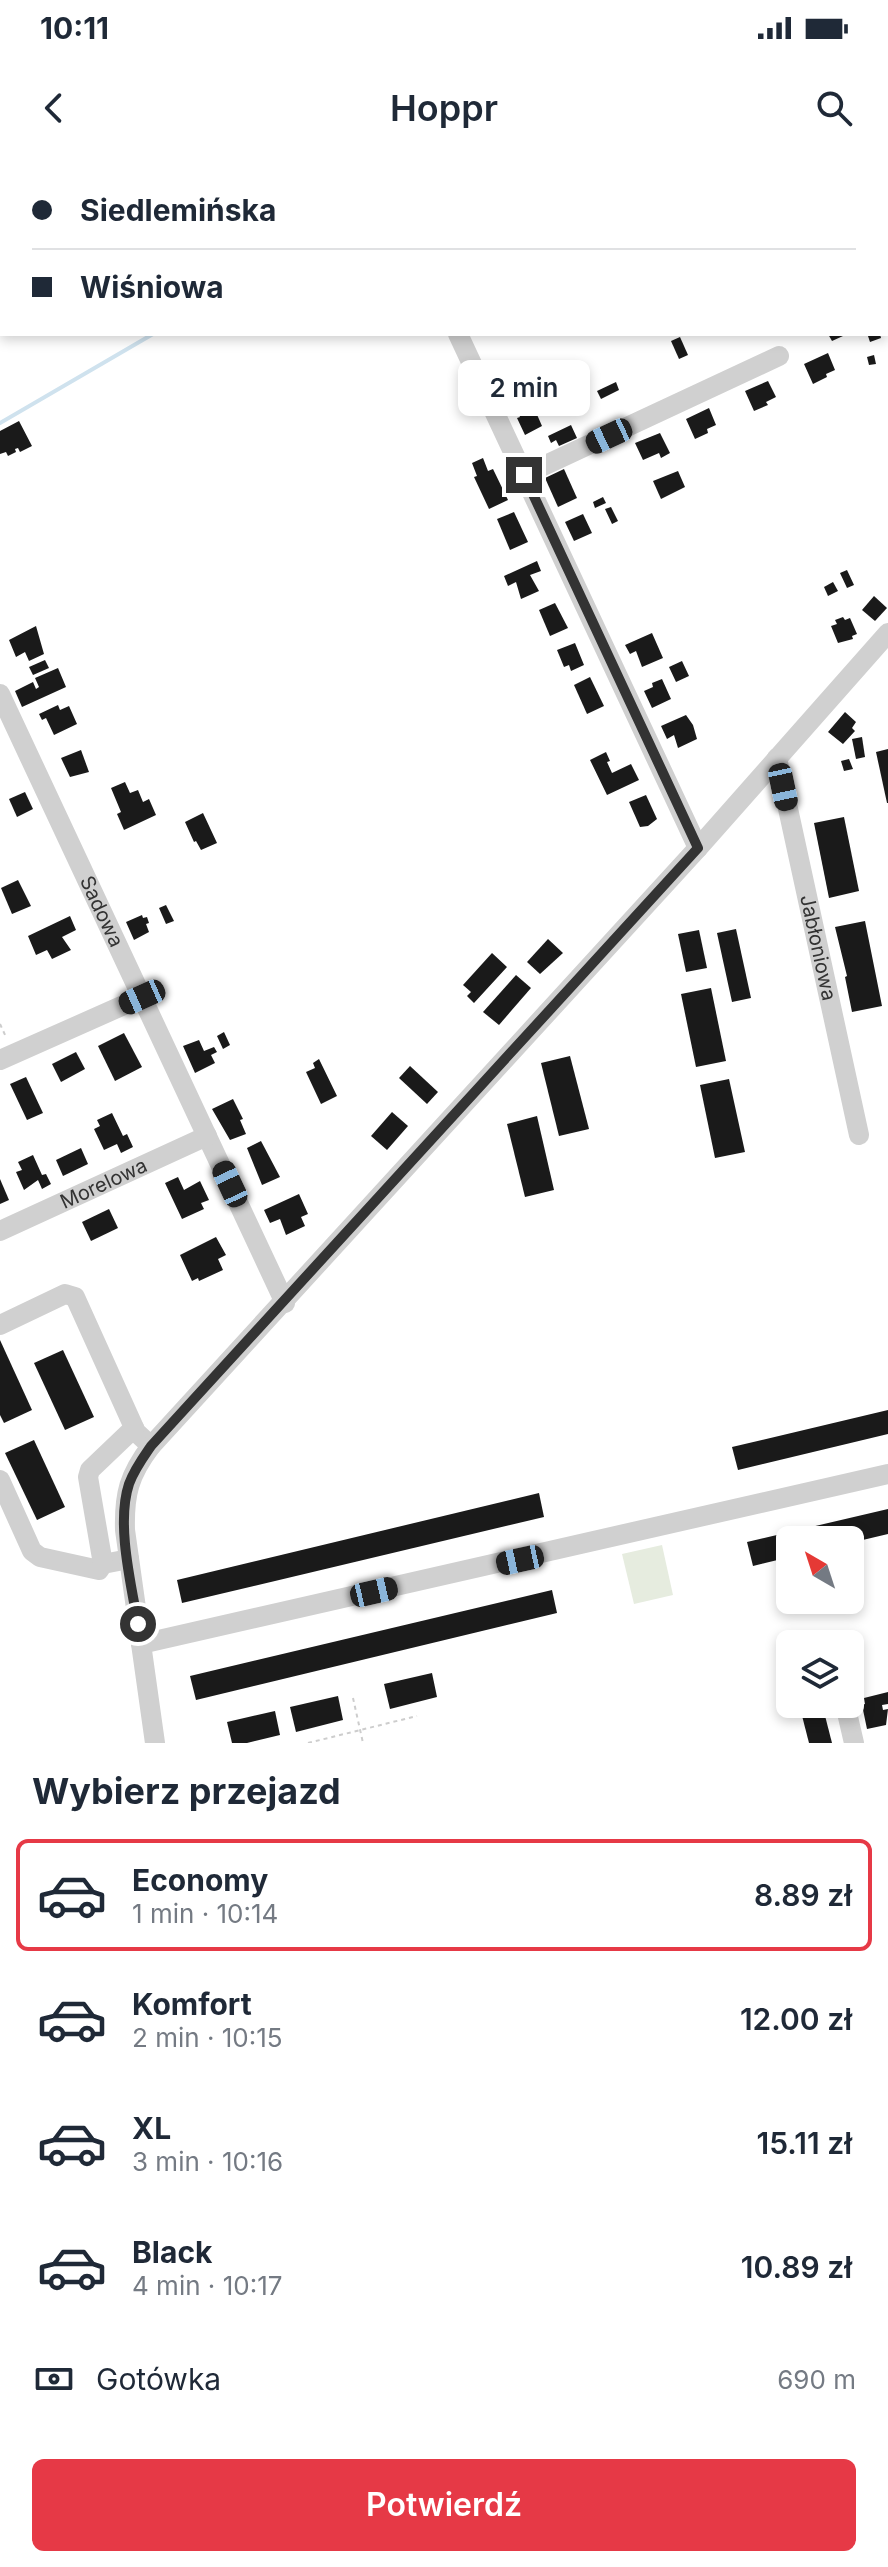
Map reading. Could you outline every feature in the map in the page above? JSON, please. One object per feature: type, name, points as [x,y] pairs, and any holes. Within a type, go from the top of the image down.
[{"type":"street","points":[[459,336],[698,848]]},
{"type":"street","points":[[524,475],[779,356]]},
{"type":"street","points":[[155,1743],[124,1507],[136,1467],[151,1446],[698,848],[888,633]]},
{"type":"street","name":"Sadowa","points":[[0,694],[285,1303]]},
{"type":"street","name":"Jabłoniowa","points":[[777,758],[859,1135]]},
{"type":"street","points":[[0,1060],[142,997]]},
{"type":"street","name":"Morelowa","points":[[0,1231],[207,1136]]},
{"type":"street","points":[[0,1325],[65,1294],[75,1297],[134,1428],[151,1446]]},
{"type":"street","points":[[0,1480],[32,1551],[40,1557],[99,1570],[103,1564],[88,1477],[90,1470],[134,1428]]},
{"type":"street","points":[[141,1644],[888,1474]]},
{"type":"street","points":[[103,1564],[129,1559]]},
{"type":"street","points":[[848,1718],[854,1743]]},
{"type":"path","points":[[353,1698],[363,1743]]},
{"type":"path","points":[[308,1743],[417,1716]]},
{"type":"shaded area","points":[[662,1545],[673,1595],[634,1604],[622,1554]]},
{"type":"building","points":[[868,336],[880,336],[881,338],[870,342]]},
{"type":"building","points":[[680,337],[688,355],[679,359],[671,341]]},
{"type":"building","points":[[828,353],[835,370],[813,384],[804,364]]},
{"type":"building","points":[[874,355],[876,364],[869,365],[867,357]]},
{"type":"building","points":[[768,381],[776,397],[766,402],[768,405],[754,411],[745,391]]},
{"type":"building","points":[[616,382],[619,390],[601,399],[597,391]]},
{"type":"building","points":[[583,384],[589,397],[574,404],[568,391]]},
{"type":"building","points":[[528,408],[530,412],[535,410],[542,426],[525,435],[517,418],[520,417],[518,413]]},
{"type":"building","points":[[709,408],[716,425],[695,439],[686,419]]},
{"type":"building","points":[[19,421],[32,446],[20,452],[18,448],[15,449],[16,452],[8,456],[6,452],[0,454],[0,431]]},
{"type":"building","points":[[571,425],[577,438],[559,446],[556,440],[551,443],[548,436]]},
{"type":"building","points":[[660,433],[670,453],[661,458],[659,453],[643,460],[635,443]]},
{"type":"building","points":[[483,458],[488,471],[493,469],[508,500],[489,509],[474,477],[477,476],[472,463]]},
{"type":"building","points":[[564,469],[577,498],[558,507],[545,478]]},
{"type":"building","points":[[678,471],[685,487],[661,499],[653,481]]},
{"type":"building","points":[[603,497],[606,503],[595,508],[593,502]]},
{"type":"building","points":[[611,507],[618,521],[612,524],[605,509]]},
{"type":"building","points":[[514,512],[528,542],[510,550],[497,519]]},
{"type":"building","points":[[583,514],[592,533],[574,541],[565,522]]},
{"type":"building","points":[[537,561],[541,571],[530,575],[539,591],[521,599],[516,582],[508,586],[504,576]]},
{"type":"building","points":[[847,570],[854,585],[847,588],[840,573]]},
{"type":"building","points":[[833,582],[838,591],[828,596],[824,587]]},
{"type":"building","points":[[874,596],[887,608],[875,621],[862,610]]},
{"type":"building","points":[[555,603],[568,628],[550,636],[539,610]]},
{"type":"building","points":[[843,617],[845,620],[850,618],[857,634],[852,636],[853,639],[838,643],[831,626]]},
{"type":"building","points":[[36,626],[44,654],[29,661],[25,652],[16,657],[9,640]]},
{"type":"building","points":[[652,633],[663,658],[642,667],[636,651],[630,654],[625,645]]},
{"type":"building","points":[[575,643],[584,665],[571,671],[569,665],[564,667],[557,650]]},
{"type":"building","points":[[45,660],[49,668],[33,675],[29,667]]},
{"type":"building","points":[[682,661],[689,676],[676,682],[669,667]]},
{"type":"building","points":[[58,668],[66,687],[22,707],[15,691],[33,682],[36,689],[39,687],[35,678]]},
{"type":"building","points":[[590,677],[604,706],[587,714],[574,685]]},
{"type":"building","points":[[662,679],[671,699],[652,708],[644,691]]},
{"type":"building","points":[[58,705],[60,710],[69,706],[77,724],[54,735],[46,718],[42,720],[39,714]]},
{"type":"building","points":[[845,712],[856,722],[852,728],[855,731],[843,744],[828,732]]},
{"type":"building","points":[[686,715],[697,739],[678,748],[674,735],[667,739],[661,726]]},
{"type":"building","points":[[862,737],[865,757],[856,759],[852,739]]},
{"type":"building","points":[[888,749],[888,803],[887,803],[876,752]]},
{"type":"building","points":[[81,750],[89,772],[70,777],[61,758]]},
{"type":"building","points":[[606,752],[612,773],[631,764],[639,780],[607,795],[590,760]]},
{"type":"building","points":[[849,759],[853,769],[844,771],[841,761]]},
{"type":"building","points":[[125,782],[130,793],[138,790],[143,802],[149,799],[156,815],[124,830],[117,814],[121,812],[111,788]]},
{"type":"building","points":[[25,792],[33,809],[17,817],[9,799]]},
{"type":"building","points":[[646,795],[657,819],[648,826],[640,827],[629,802]]},
{"type":"building","points":[[203,813],[217,843],[201,850],[185,822]]},
{"type":"building","points":[[844,817],[859,891],[829,898],[814,823]]},
{"type":"building","points":[[18,880],[31,906],[12,914],[1,888]]},
{"type":"building","points":[[166,905],[174,921],[166,924],[159,908]]},
{"type":"building","points":[[142,915],[143,918],[147,917],[149,932],[134,940],[126,922]]},
{"type":"building","points":[[70,916],[76,930],[62,937],[71,950],[52,959],[47,950],[36,955],[28,936]]},
{"type":"building","points":[[865,921],[882,1006],[852,1012],[835,927]]},
{"type":"building","points":[[736,929],[751,998],[732,1002],[717,933]]},
{"type":"building","points":[[699,930],[707,968],[686,972],[678,934]]},
{"type":"building","points":[[548,939],[563,953],[540,974],[527,962]]},
{"type":"building","points":[[492,953],[507,967],[474,1003],[467,996],[471,992],[463,985]]},
{"type":"building","points":[[516,975],[531,988],[499,1025],[483,1012]]},
{"type":"building","points":[[711,988],[726,1061],[696,1067],[681,994]]},
{"type":"building","points":[[224,1032],[230,1045],[223,1049],[217,1036]]},
{"type":"building","points":[[124,1033],[142,1067],[115,1081],[98,1046]]},
{"type":"building","points":[[199,1040],[204,1051],[214,1047],[217,1052],[211,1055],[215,1063],[195,1073],[183,1046]]},
{"type":"building","points":[[76,1052],[85,1069],[61,1082],[52,1064]]},
{"type":"building","points":[[570,1056],[589,1129],[559,1136],[541,1063]]},
{"type":"building","points":[[319,1059],[337,1096],[321,1104],[306,1072],[315,1068],[313,1063]]},
{"type":"building","points":[[410,1066],[438,1092],[427,1104],[399,1078]]},
{"type":"building","points":[[26,1077],[43,1113],[27,1120],[10,1084]]},
{"type":"building","points":[[729,1079],[745,1152],[715,1158],[700,1085]]},
{"type":"building","points":[[233,1099],[243,1119],[240,1120],[246,1134],[230,1140],[212,1109]]},
{"type":"building","points":[[392,1112],[408,1126],[387,1150],[371,1136]]},
{"type":"building","points":[[112,1113],[123,1136],[127,1134],[133,1147],[121,1153],[117,1144],[104,1150],[94,1129],[100,1126],[97,1120]]},
{"type":"building","points":[[537,1116],[554,1190],[525,1197],[507,1124]]},
{"type":"building","points":[[261,1141],[280,1177],[262,1185],[247,1148]]},
{"type":"building","points":[[81,1148],[88,1164],[63,1176],[56,1160]]},
{"type":"building","points":[[33,1155],[42,1175],[46,1174],[51,1184],[42,1189],[38,1180],[24,1190],[16,1172],[22,1170],[18,1162]]},
{"type":"building","points":[[178,1177],[184,1190],[200,1181],[209,1200],[201,1203],[204,1209],[182,1219],[165,1183]]},
{"type":"building","points":[[0,1179],[9,1200],[0,1204]]},
{"type":"building","points":[[299,1194],[308,1214],[301,1217],[305,1226],[286,1235],[280,1219],[270,1223],[264,1210]]},
{"type":"building","points":[[109,1209],[118,1228],[91,1241],[82,1222]]},
{"type":"building","points":[[216,1237],[226,1255],[218,1259],[223,1270],[192,1281],[180,1255]]},
{"type":"building","points":[[0,1340],[32,1410],[4,1423],[0,1415]]},
{"type":"building","points":[[63,1350],[94,1417],[65,1430],[34,1363]]},
{"type":"building","points":[[888,1410],[888,1434],[738,1470],[732,1447]]},
{"type":"building","points":[[34,1440],[65,1507],[37,1520],[5,1453]]},
{"type":"building","points":[[539,1493],[544,1517],[182,1603],[177,1580]]},
{"type":"building","points":[[888,1509],[888,1534],[864,1540],[864,1526],[815,1526]]},
{"type":"building","points":[[776,1535],[776,1560],[753,1566],[747,1542]]},
{"type":"building","points":[[552,1590],[557,1613],[196,1700],[190,1676]]},
{"type":"building","points":[[432,1673],[437,1697],[390,1709],[384,1684]]},
{"type":"building","points":[[888,1692],[888,1704],[882,1705],[883,1710],[888,1709],[886,1725],[867,1729],[864,1698]]},
{"type":"building","points":[[338,1696],[343,1720],[296,1732],[290,1707]]},
{"type":"building","points":[[275,1711],[280,1735],[247,1743],[232,1743],[227,1722]]},
{"type":"building","points":[[803,1718],[826,1718],[832,1743],[809,1743]]},
{"type":"waterway","points":[[0,423],[150,336]]},
{"type":"route","points":[[138,1624],[124,1507],[136,1467],[151,1446],[698,848],[524,475]]}]
